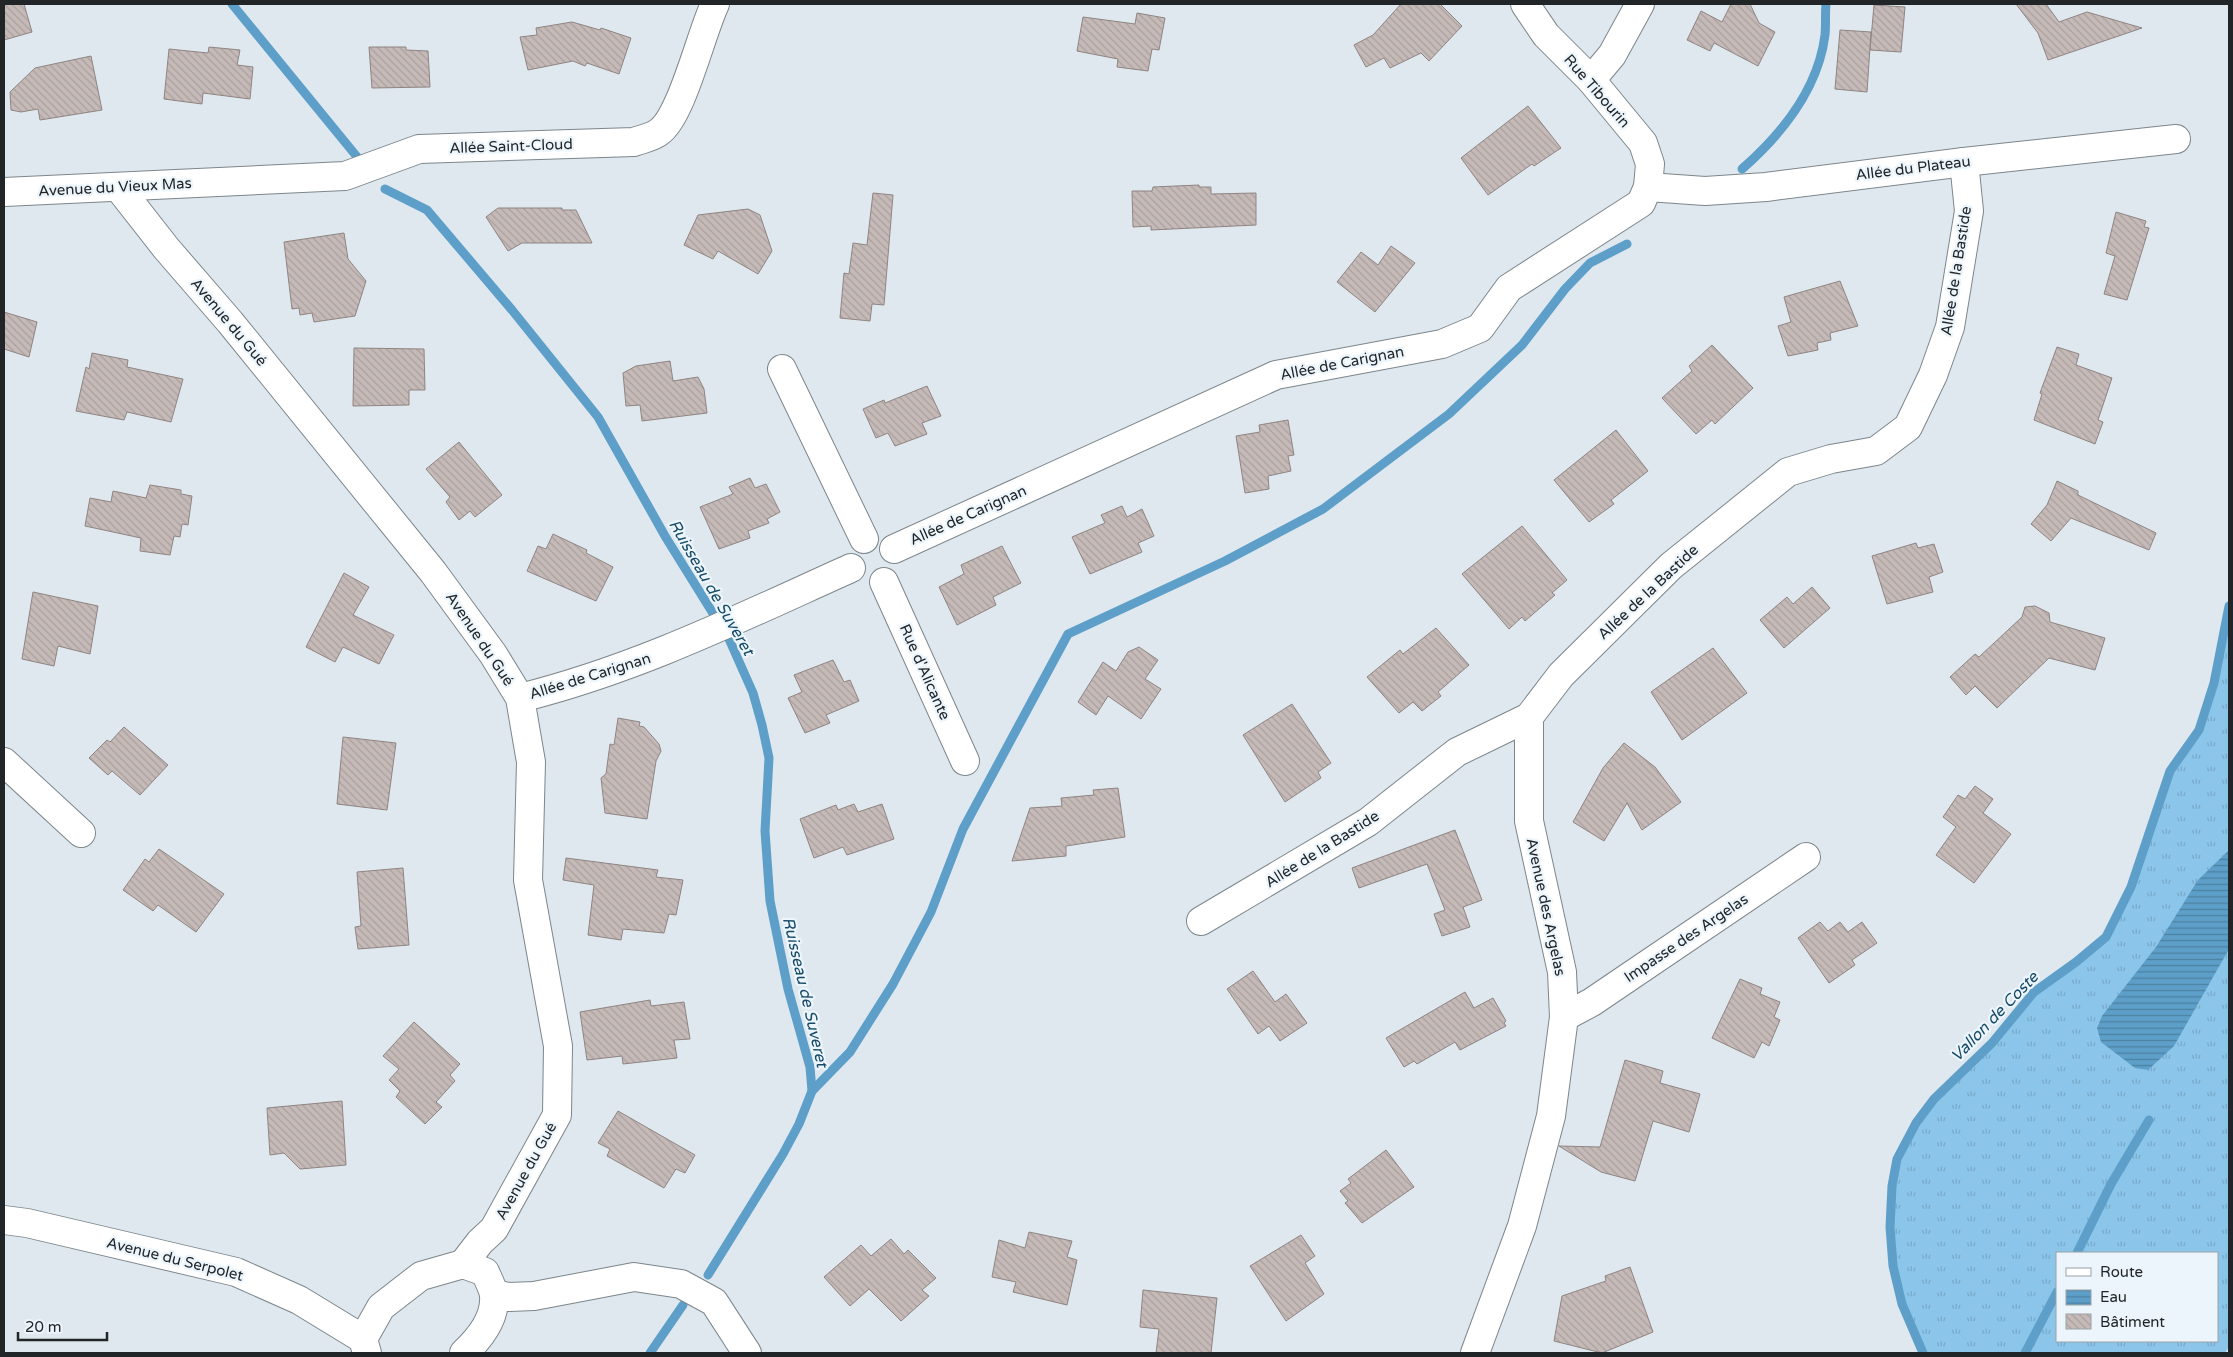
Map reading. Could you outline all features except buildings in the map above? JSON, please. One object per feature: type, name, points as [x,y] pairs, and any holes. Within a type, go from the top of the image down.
[{"type":"street","name":"Allée Saint-Cloud","points":[[225,182],[346,176],[419,149],[634,142],[660,132],[676,111],[706,22],[715,4]]},
{"type":"street","name":"Rue Tibourin","points":[[1525,4],[1546,34],[1591,80],[1643,144],[1650,164],[1648,187]]},
{"type":"street","points":[[1591,80],[1612,55],[1640,4]]},
{"type":"street","name":"Allée du Plateau","points":[[1648,187],[1705,191],[1766,186],[2176,139]]},
{"type":"street","name":"Allée de la Bastide","points":[[1201,921],[1368,822],[1457,752],[1529,717],[1561,675],[1671,566],[1788,472],[1831,459],[1876,451],[1908,427],[1933,375],[1950,327],[1969,211],[1964,162]]},
{"type":"street","name":"Avenue du Vieux Mas","points":[[4,192],[225,182]]},
{"type":"street","name":"Allée de Carignan","points":[[894,549],[1276,375],[1442,344],[1480,328],[1509,288],[1641,203],[1648,187]]},
{"type":"street","name":"Avenue du Gué","points":[[118,188],[434,572],[493,654],[520,698],[531,762],[528,880],[558,1046],[557,1115],[494,1229],[480,1242],[463,1264]]},
{"type":"street","points":[[782,369],[864,539]]},
{"type":"street","points":[[878,538],[884,540],[894,549],[897,556],[895,571],[884,582],[868,584],[855,576],[851,568],[851,554],[854,548],[864,539],[878,538]]},
{"type":"street","name":"Allée de Carignan","points":[[520,698],[566,686],[636,663],[851,568]]},
{"type":"street","name":"Rue d'Alicante","points":[[884,582],[965,761]]},
{"type":"street","name":"Avenue des Argelas","points":[[1475,1353],[1522,1226],[1551,1116],[1564,1017],[1562,972],[1529,821],[1529,717]]},
{"type":"street","points":[[4,762],[81,833]]},
{"type":"street","name":"Impasse des Argelas","points":[[1564,1017],[1592,1002],[1806,857]]},
{"type":"street","name":"Avenue du Serpolet","points":[[4,1220],[28,1223],[236,1272],[299,1300],[365,1346]]},
{"type":"street","points":[[365,1346],[381,1307],[421,1276],[463,1264],[485,1272],[494,1294],[491,1318],[474,1344],[464,1353]]},
{"type":"street","points":[[494,1294],[509,1297],[534,1296],[634,1277],[681,1284],[714,1302],[747,1353]]},
{"type":"green space","points":[[2229,606],[2229,1347],[2225,1353],[1923,1353],[1902,1304],[1893,1266],[1890,1227],[1892,1186],[1897,1159],[1916,1123],[1934,1099],[1992,1043],[2034,992],[2076,962],[2106,937],[2131,887],[2170,771],[2199,730],[2214,683]]},
{"type":"water","points":[[2229,850],[2229,949],[2174,1046],[2148,1070],[2135,1068],[2101,1042],[2097,1028],[2102,1016],[2156,947],[2198,880]]},
{"type":"waterway","name":"Ruisseau de Suveret","points":[[232,4],[358,158]]},
{"type":"waterway","points":[[1742,169],[1784,126],[1806,92],[1815,74],[1821,55],[1825,35],[1826,4]]},
{"type":"waterway","name":"Ruisseau de Suveret","points":[[385,189],[427,210],[512,310],[598,417],[665,536],[729,639],[753,693],[769,758],[765,831],[770,901],[788,989],[810,1067],[812,1091],[799,1124],[783,1154],[708,1275]]},
{"type":"waterway","points":[[812,1091],[850,1052],[893,984],[931,912],[963,829],[1068,634],[1225,561],[1323,509],[1449,414],[1522,345],[1565,289],[1590,263],[1627,244]]},
{"type":"waterway","name":"Vallon de Coste","points":[[1923,1353],[1902,1304],[1893,1266],[1890,1227],[1892,1186],[1897,1159],[1916,1123],[1934,1099],[1992,1043],[2034,992],[2076,962],[2106,937],[2131,887],[2170,771],[2199,730],[2214,683],[2229,606]]},
{"type":"waterway","points":[[2077,1252],[2111,1184],[2149,1120]]},
{"type":"waterway","points":[[2025,1353],[2056,1294]]},
{"type":"waterway","name":"Ruisseau de Suveret","points":[[650,1353],[683,1305]]}]
